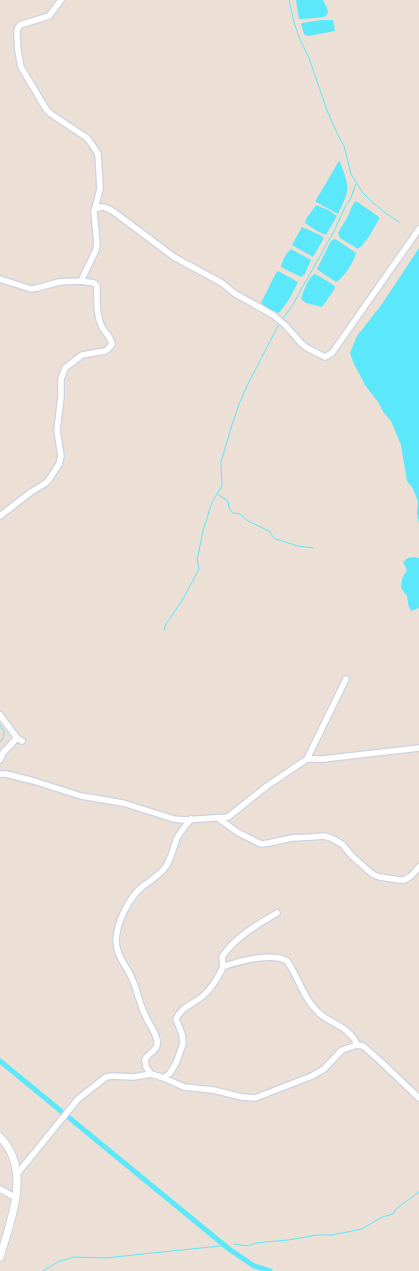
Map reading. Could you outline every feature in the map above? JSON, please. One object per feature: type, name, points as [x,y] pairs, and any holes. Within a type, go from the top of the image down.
[{"type":"street","points":[[60,0],[49,16],[20,25],[17,30],[18,51],[21,67],[46,109],[87,138],[98,154],[100,189],[95,209],[97,244],[81,281]]},
{"type":"street","points":[[95,209],[104,207],[114,212],[174,257],[273,315],[307,348],[325,357],[332,353],[419,229]]},
{"type":"street","points":[[0,279],[31,289],[59,282],[81,281],[94,283],[97,286],[100,322],[111,339],[112,344],[105,351],[82,355],[65,368],[61,379],[57,430],[61,456],[59,464],[46,483],[0,516]]},
{"type":"street","points":[[0,774],[34,781],[81,796],[123,803],[174,819],[228,817],[307,759],[346,679]]},
{"type":"street","points":[[0,715],[20,739],[3,753],[0,760]]},
{"type":"street","points":[[307,759],[323,759],[419,748]]},
{"type":"street","points":[[218,818],[237,832],[261,844],[312,836],[332,838],[342,844],[370,872],[380,877],[404,880],[411,876],[419,867]]},
{"type":"street","points":[[151,1074],[146,1067],[145,1059],[156,1048],[156,1036],[146,1019],[131,976],[122,964],[116,946],[116,938],[122,917],[131,899],[140,888],[164,869],[177,838],[191,819]]},
{"type":"street","points":[[224,967],[222,957],[232,944],[252,928],[276,913]]},
{"type":"street","points":[[164,1078],[170,1073],[176,1063],[183,1044],[182,1034],[176,1019],[178,1015],[205,994],[224,967],[251,959],[284,959],[289,964],[310,1003],[323,1016],[347,1032],[357,1042],[357,1045]]},
{"type":"street","points":[[17,1174],[78,1100],[106,1077],[133,1077],[151,1074],[184,1087],[255,1098],[312,1076],[324,1069],[342,1050],[357,1045],[364,1046],[419,1098]]},
{"type":"street","points":[[0,1137],[12,1152],[18,1188],[0,1257]]},
{"type":"street","points":[[0,1188],[16,1198]]},
{"type":"water","points":[[296,0],[323,0],[328,13],[324,17],[299,19]]},
{"type":"water","points":[[333,20],[335,31],[308,36],[304,34],[302,23]]},
{"type":"water","points":[[339,161],[346,178],[347,193],[338,214],[316,202],[316,200]]},
{"type":"water","points":[[356,201],[379,217],[370,236],[358,249],[340,238],[338,233]]},
{"type":"water","points":[[316,205],[337,216],[326,235],[305,223]]},
{"type":"water","points":[[302,227],[324,238],[313,257],[292,245]]},
{"type":"water","points":[[335,239],[356,253],[348,270],[336,282],[317,269],[331,241]]},
{"type":"water","points":[[419,248],[419,524],[417,513],[418,501],[407,481],[401,445],[391,421],[365,385],[350,353],[357,336],[382,304]]},
{"type":"water","points":[[291,249],[311,260],[305,274],[301,277],[281,267],[284,257]]},
{"type":"water","points":[[278,271],[298,282],[290,298],[279,313],[270,310],[261,303]]},
{"type":"water","points":[[314,274],[335,286],[322,307],[306,303],[301,299],[304,289]]},
{"type":"water","points":[[413,557],[419,558],[419,608],[411,611],[407,596],[401,588],[402,579],[407,570],[403,562]]},
{"type":"waterway","points":[[289,0],[299,37],[309,58],[328,113],[344,146],[351,174],[363,193],[384,212],[399,222]]},
{"type":"waterway","points":[[282,320],[292,306],[334,231],[356,184]]},
{"type":"waterway","points":[[164,630],[199,569],[197,560],[203,531],[212,502],[222,486],[221,462],[232,425],[248,384],[279,324]]},
{"type":"waterway","points":[[219,495],[228,501],[229,508],[233,513],[240,514],[248,521],[269,531],[276,539],[298,546],[313,548]]},
{"type":"waterway","points":[[0,725],[4,734],[0,742]]},
{"type":"waterway","points":[[0,1061],[229,1249],[254,1266],[270,1271]]},
{"type":"waterway","points":[[234,1244],[248,1246],[255,1243],[317,1235],[332,1235],[362,1229],[382,1217],[393,1214],[396,1209],[419,1192]]},
{"type":"waterway","points":[[43,1271],[58,1262],[74,1257],[105,1258],[220,1246]]}]
